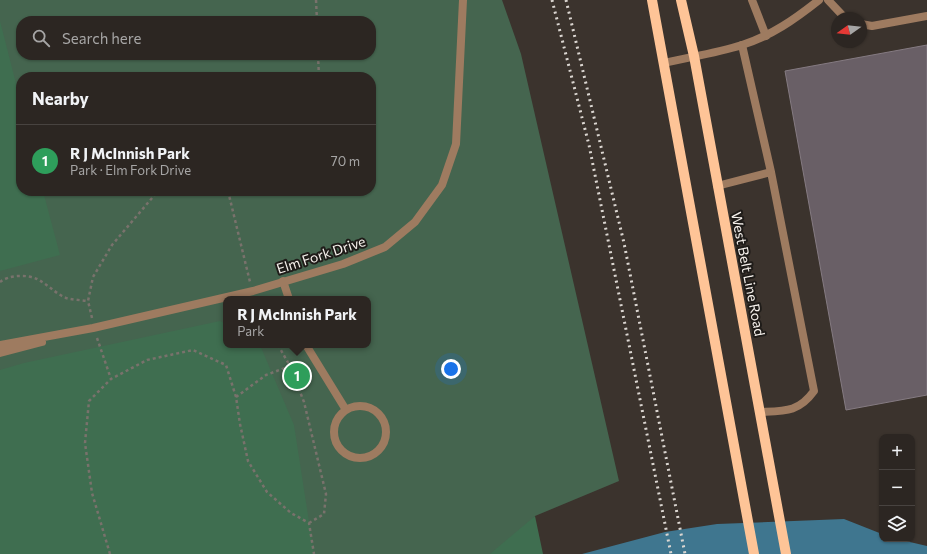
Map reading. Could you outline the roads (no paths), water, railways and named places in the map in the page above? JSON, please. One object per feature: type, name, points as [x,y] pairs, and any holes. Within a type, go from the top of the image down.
[{"type":"main road","points":[[652,0],[754,554]]},
{"type":"main road","name":"West Belt Line Road","points":[[681,0],[694,56],[717,186],[761,412],[786,554]]},
{"type":"street","name":"Elm Fork Drive","points":[[231,296],[343,264],[385,246],[415,222],[442,186],[456,144],[463,0]]},
{"type":"street","points":[[752,0],[766,36]]},
{"type":"street","points":[[664,64],[742,45],[766,36],[792,22],[819,0]]},
{"type":"street","points":[[828,0],[839,12]]},
{"type":"street","points":[[867,25],[872,26],[927,16]]},
{"type":"street","points":[[742,45],[771,172],[814,391],[805,403],[789,410],[761,412]]},
{"type":"street","points":[[717,186],[771,172]]},
{"type":"street","points":[[283,281],[288,296]]},
{"type":"street","name":"Elm Fork Drive","points":[[0,354],[93,328],[223,298]]},
{"type":"street","name":"Elm Fork Drive","points":[[0,345],[93,328]]},
{"type":"street","points":[[308,348],[346,410]]},
{"type":"street","points":[[359,405],[368,407],[376,411],[381,416],[385,424],[385,440],[375,453],[368,457],[352,457],[344,453],[338,446],[334,428],[337,420],[346,410],[359,405]]},
{"type":"water","points":[[844,519],[879,533],[879,542],[910,542],[927,546],[927,554],[582,554],[665,532],[717,524]]},
{"type":"railway","points":[[552,0],[589,145],[671,554]]},
{"type":"railway","points":[[566,0],[624,243],[685,554]]},
{"type":"place","name":"R J McInnish Park","points":[[297,376]]}]
